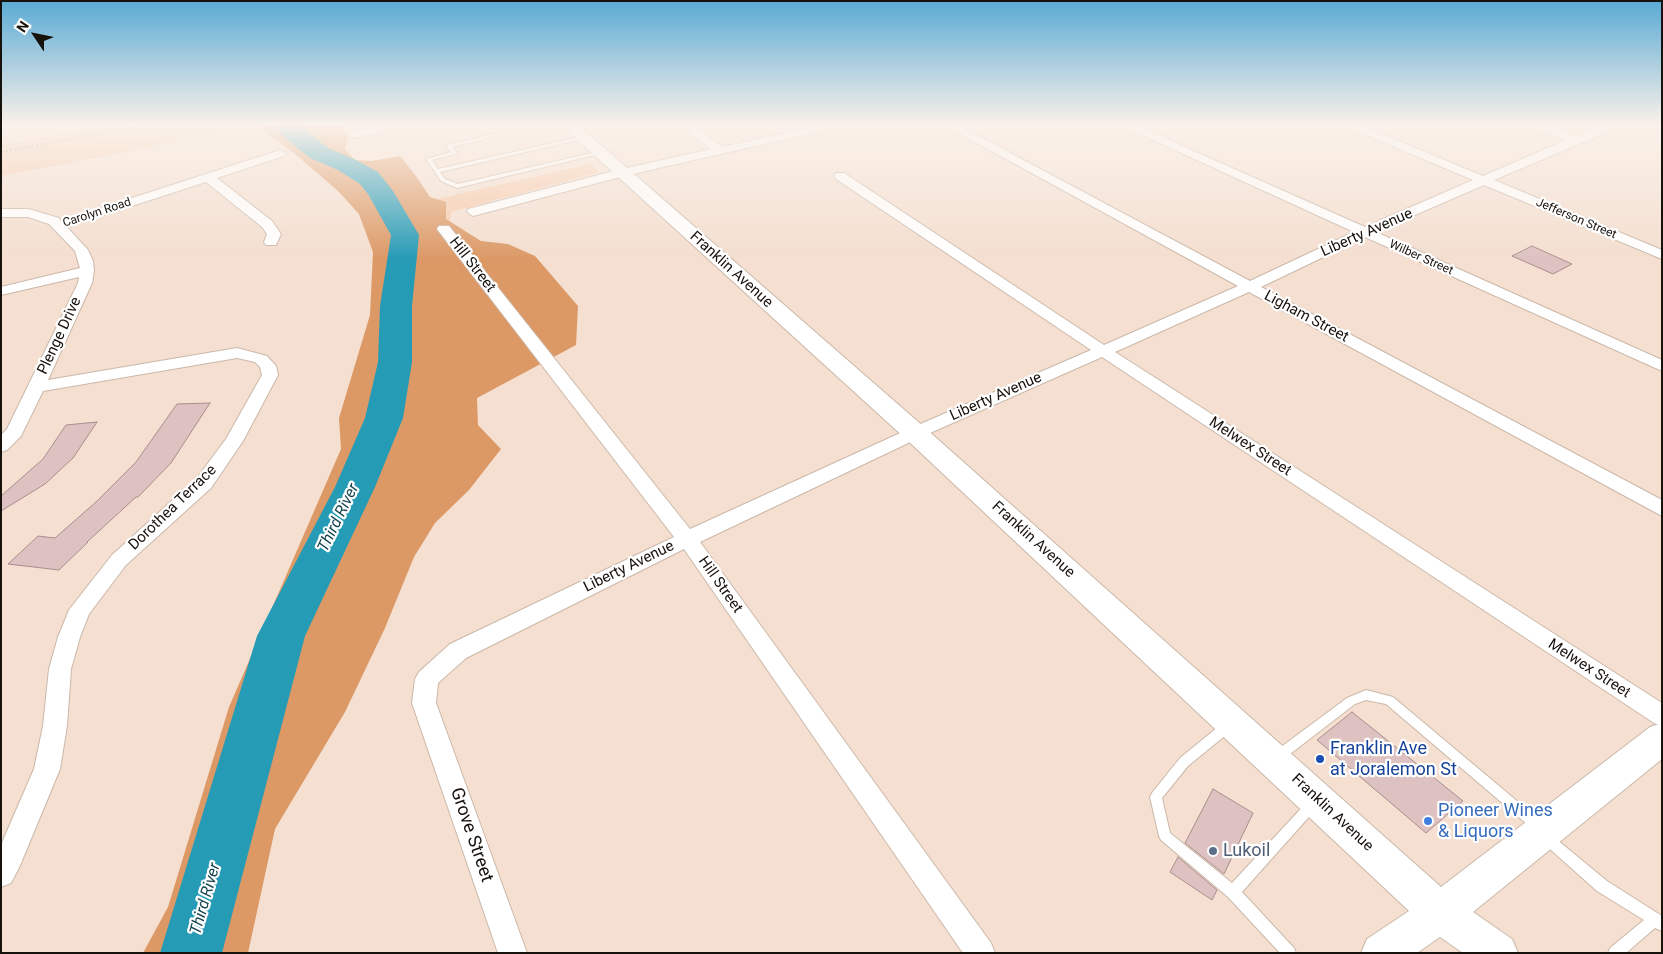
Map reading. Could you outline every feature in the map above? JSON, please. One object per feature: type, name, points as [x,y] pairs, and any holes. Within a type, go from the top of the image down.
[{"type":"main road","name":"Franklin Avenue","points":[[618,170],[1234,722],[1440,912],[1498,953]]},
{"type":"main road","points":[[1381,953],[1440,912],[1662,738]]},
{"type":"street","name":"Carolyn Road","points":[[1,213],[29,213],[54,221],[58,226],[231,170]]},
{"type":"street","points":[[473,212],[637,170]]},
{"type":"street","name":"Ligham Street","points":[[1032,170],[1662,509]]},
{"type":"street","name":"Wilber Street","points":[[1225,170],[1662,366]]},
{"type":"street","name":"Jefferson Street","points":[[1457,170],[1662,255]]},
{"type":"street","name":"Liberty Avenue","points":[[429,717],[424,703],[427,679],[458,651],[687,539],[914,433],[1249,287],[1365,232],[1510,170]]},
{"type":"street","name":"Melwex Street","points":[[840,176],[1101,350],[1662,716]]},
{"type":"street","points":[[208,177],[267,224],[274,234],[271,242]]},
{"type":"street","points":[[1,290],[87,272],[86,261],[81,250],[58,226]]},
{"type":"street","name":"Hill Street","points":[[444,228],[687,539],[981,953]]},
{"type":"street","name":"Plenge Drive","points":[[1,446],[15,432],[85,283],[87,272]]},
{"type":"street","name":"Dorothea Terrace","points":[[1,873],[9,859],[47,768],[55,726],[60,669],[68,637],[80,610],[119,560],[204,483],[234,441],[270,375],[268,366],[260,359],[237,353],[219,354],[36,388]]},
{"type":"street","name":"Grove Street","points":[[429,717],[513,953]]},
{"type":"lane","points":[[444,170],[437,171],[443,180],[457,186],[528,170]]},
{"type":"lane","points":[[1274,759],[1351,701],[1366,695],[1389,700],[1602,886],[1658,922],[1615,953]]},
{"type":"lane","points":[[1234,722],[1184,762],[1156,797],[1165,836],[1233,892],[1289,953]]},
{"type":"lane","points":[[1233,892],[1317,799]]},
{"type":"shaded area","points":[[1,170],[35,170],[1,176]]},
{"type":"shaded area","points":[[313,170],[411,170],[430,197],[446,202],[446,219],[481,241],[508,244],[535,256],[578,306],[576,345],[477,398],[478,425],[501,449],[469,490],[435,523],[414,557],[385,628],[345,712],[275,829],[248,953],[143,953],[168,907],[229,707],[341,449],[339,418],[370,315],[373,252],[359,214],[338,191]]},
{"type":"shaded area","points":[[566,170],[596,170],[599,172],[451,212],[450,222],[425,226],[410,205]]},
{"type":"building","points":[[1532,246],[1572,264],[1553,274],[1512,256]]},
{"type":"building","points":[[210,403],[171,463],[138,497],[87,542],[59,570],[8,564],[38,536],[55,538],[96,502],[136,462],[177,404]]},
{"type":"building","points":[[97,422],[73,458],[45,484],[1,511],[1,496],[43,459],[66,425]]},
{"type":"building","points":[[1352,712],[1463,801],[1426,833],[1317,740]]},
{"type":"building","points":[[1213,789],[1253,813],[1224,874],[1185,843]]},
{"type":"building","points":[[1178,857],[1217,890],[1212,900],[1170,872]]},
{"type":"waterway","name":"Third River","points":[[191,953],[281,636],[355,487],[384,418],[395,362],[396,306],[405,235],[380,191],[369,178],[355,170]]},
{"type":"place","name":"Franklin Ave at Joralemon St","points":[[1320,759]]},
{"type":"place","name":"Pioneer Wines & Liquors","points":[[1428,821]]},
{"type":"place","name":"Lukoil","points":[[1213,851]]}]
